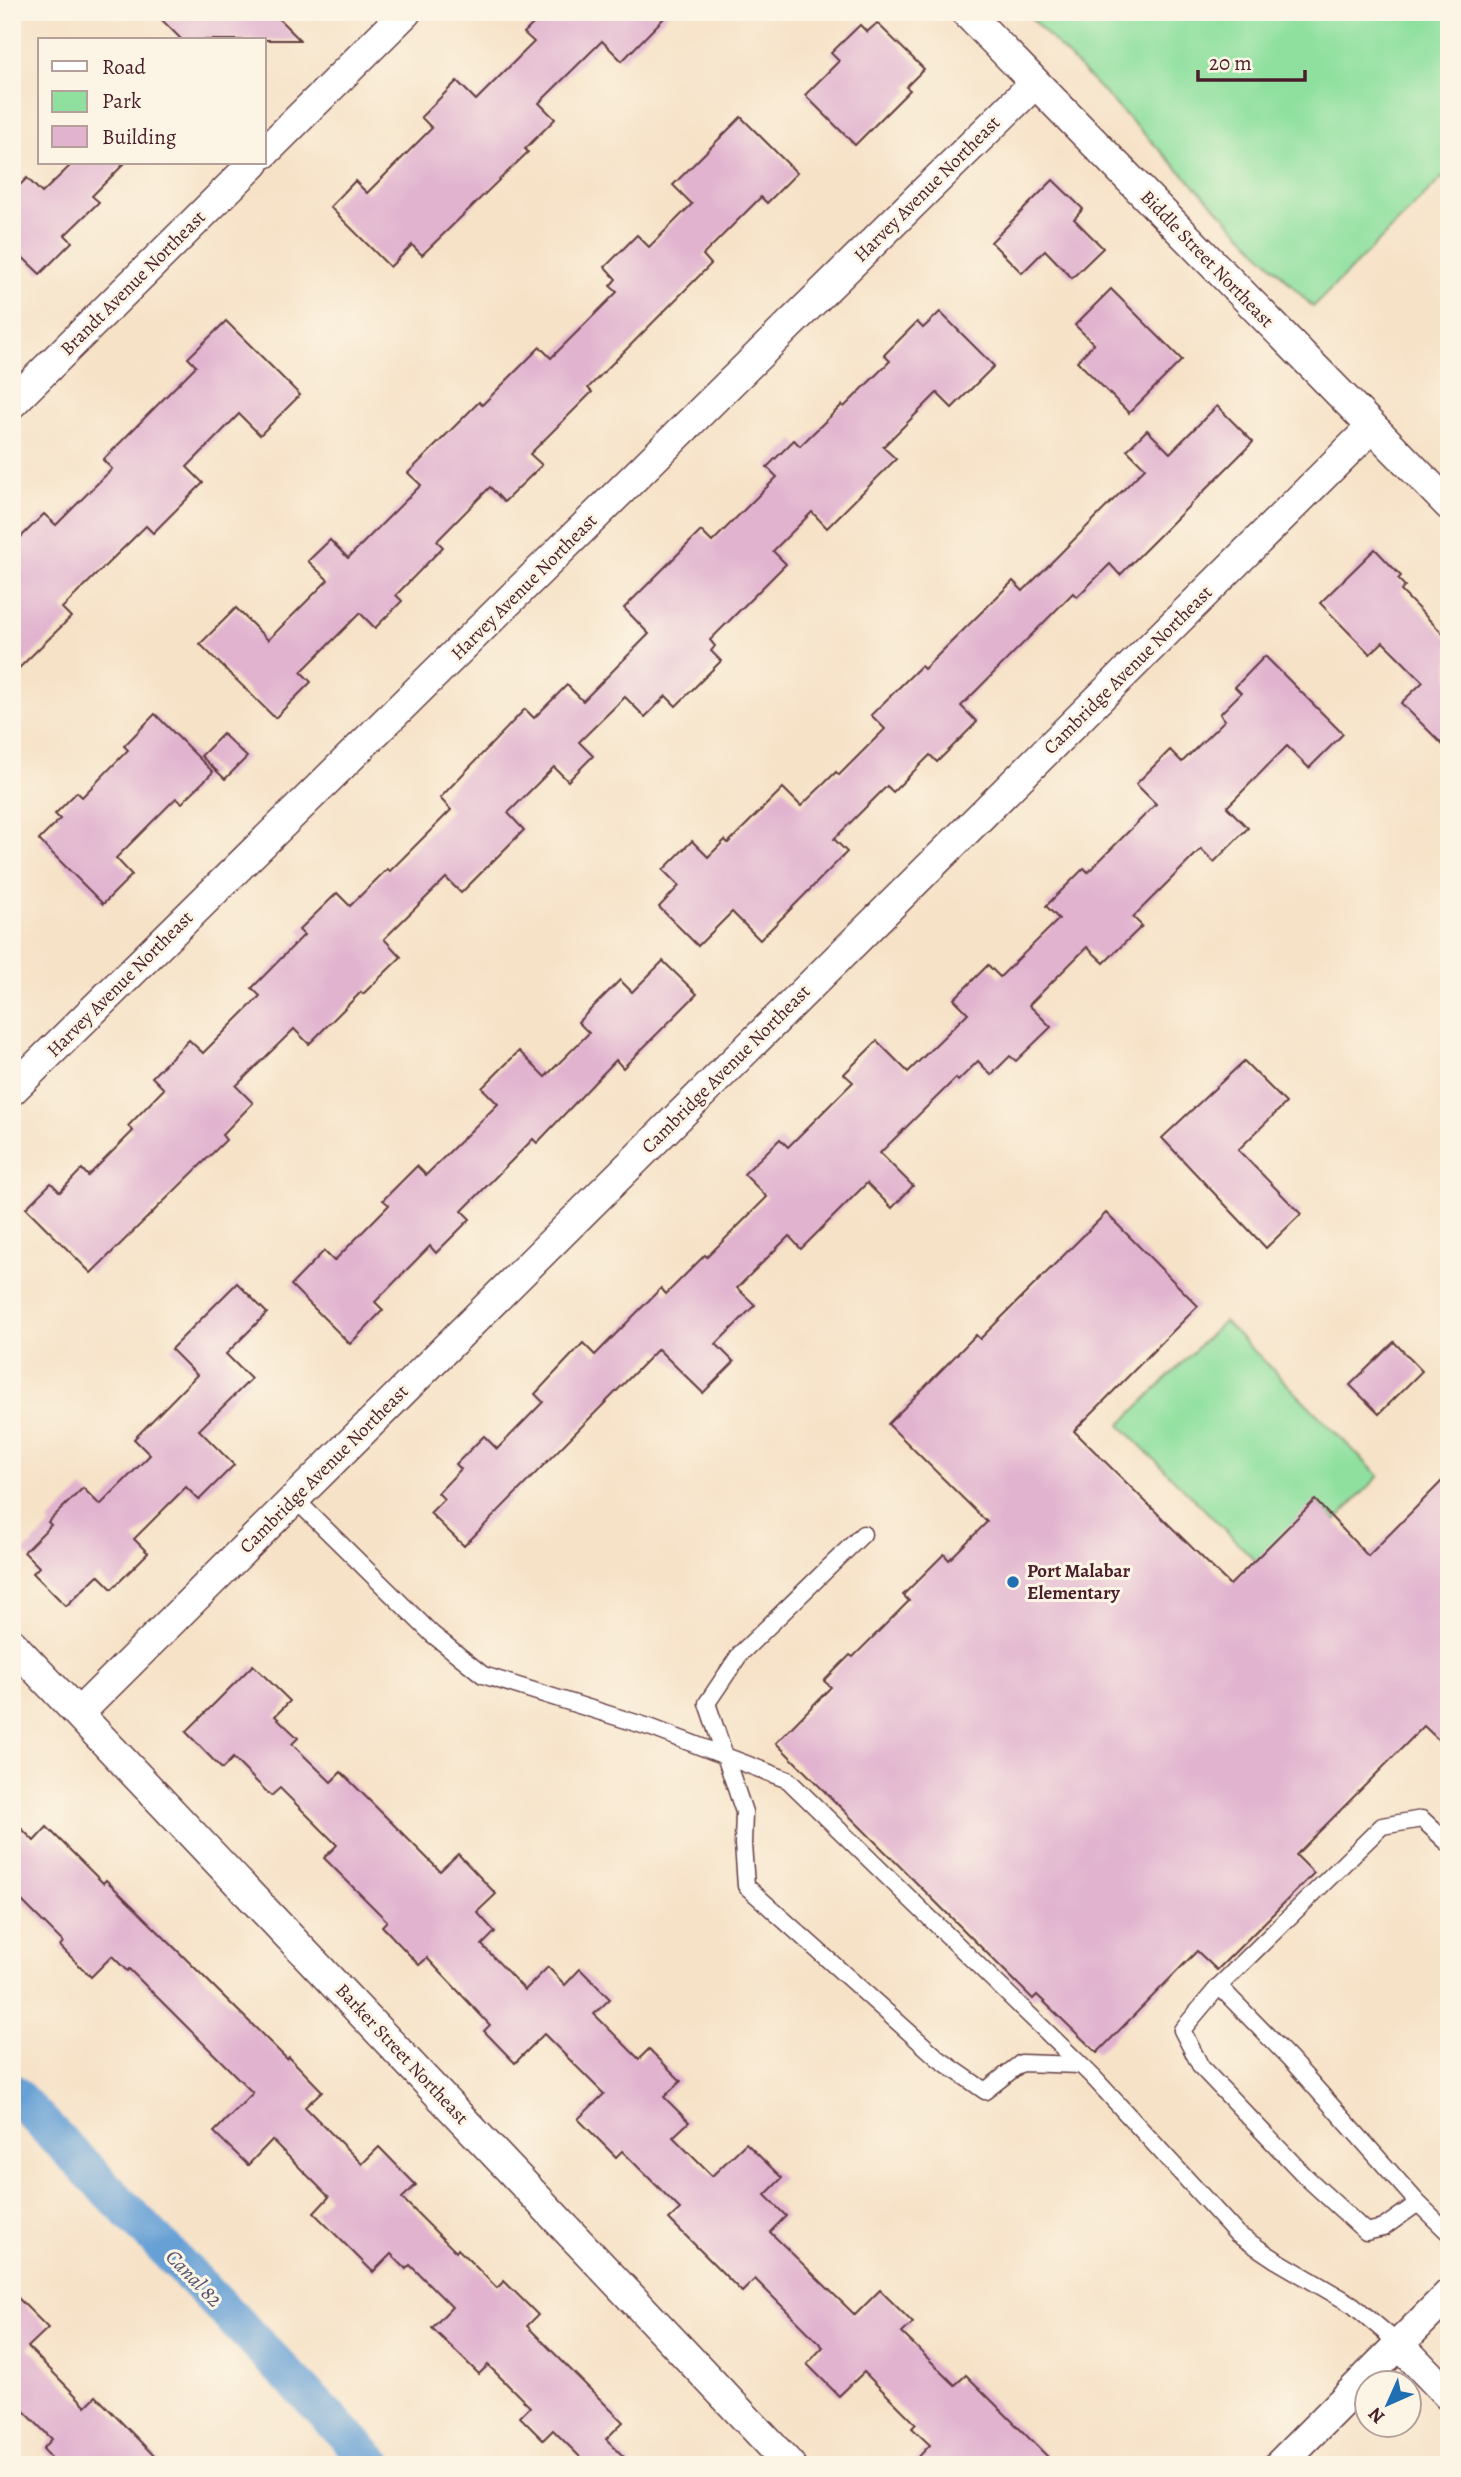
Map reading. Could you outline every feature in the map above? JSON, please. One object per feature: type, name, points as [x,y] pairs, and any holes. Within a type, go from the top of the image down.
[{"type":"street","points":[[266,151],[406,12]]},
{"type":"street","name":"Biddle Street Northeast","points":[[966,12],[1449,505]]},
{"type":"street","name":"Harvey Avenue Northeast","points":[[12,1090],[1035,83]]},
{"type":"street","name":"Brandt Avenue Northeast","points":[[12,403],[253,164]]},
{"type":"street","name":"Cambridge Avenue Northeast","points":[[79,1713],[1372,427]]},
{"type":"street","name":"Barker Street Northeast","points":[[12,1644],[790,2465]]},
{"type":"street","points":[[1279,2465],[1449,2294]]},
{"type":"street","points":[[1400,2345],[1449,2396]]},
{"type":"lane","points":[[294,1498],[432,1634],[483,1675],[652,1728],[788,1780],[1080,2065],[1237,2234],[1353,2305],[1400,2345]]},
{"type":"lane","points":[[863,1534],[740,1654],[707,1703],[744,1812],[746,1886],[939,2059],[985,2091],[1021,2063],[1080,2065]]},
{"type":"lane","points":[[1418,2203],[1383,2228],[1366,2232],[1306,2177],[1201,2067],[1182,2030],[1219,1986],[1382,1826],[1422,1819],[1449,1844]]},
{"type":"lane","points":[[1219,1986],[1290,2059],[1418,2203],[1449,2233]]},
{"type":"green space","points":[[1025,12],[1449,12],[1449,171],[1313,307]]},
{"type":"green space","points":[[1224,1321],[1379,1476],[1335,1521],[1315,1501],[1261,1566],[1120,1425]]},
{"type":"building","points":[[154,12],[272,12],[300,40],[266,38],[180,38]]},
{"type":"building","points":[[545,12],[670,12],[622,61],[602,41],[539,103],[555,119],[525,149],[528,152],[422,255],[412,245],[390,267],[330,207],[355,181],[367,193],[432,128],[421,117],[457,81],[476,100],[534,42],[524,33]]},
{"type":"building","points":[[877,23],[924,69],[906,87],[910,90],[855,145],[805,95],[839,61],[831,53],[860,25],[867,32]]},
{"type":"building","points":[[741,117],[797,173],[767,203],[761,197],[703,255],[711,264],[588,388],[592,392],[530,454],[542,465],[504,502],[490,487],[437,541],[443,547],[396,595],[402,601],[375,628],[360,613],[301,672],[311,682],[275,718],[200,644],[236,608],[268,640],[328,580],[308,561],[330,540],[348,558],[421,485],[408,473],[479,402],[482,405],[540,347],[551,358],[617,292],[610,286],[616,279],[605,267],[637,235],[649,247],[692,204],[673,185]]},
{"type":"building","points":[[72,164],[124,164],[92,196],[99,202],[65,235],[72,242],[40,274],[12,247],[12,193],[27,178],[42,193]]},
{"type":"building","points":[[1053,180],[1083,209],[1074,219],[1103,248],[1072,278],[1045,250],[1022,273],[991,242]]},
{"type":"building","points":[[1111,289],[1182,360],[1129,413],[1077,361],[1094,344],[1075,325]]},
{"type":"building","points":[[940,312],[994,366],[952,408],[937,393],[883,447],[896,459],[827,528],[812,512],[773,551],[786,564],[710,640],[715,646],[711,651],[721,661],[676,706],[666,696],[645,717],[625,697],[579,742],[593,756],[568,781],[554,767],[508,813],[524,830],[461,893],[446,878],[384,939],[401,957],[309,1044],[294,1029],[236,1086],[253,1103],[222,1135],[226,1140],[91,1273],[26,1208],[51,1183],[60,1192],[82,1169],[88,1176],[133,1131],[128,1126],[164,1089],[152,1077],[189,1040],[203,1053],[260,996],[252,988],[304,935],[299,930],[337,893],[350,906],[387,869],[390,871],[451,810],[440,798],[525,709],[534,718],[567,685],[583,701],[649,634],[624,608],[701,531],[712,542],[777,477],[767,467],[794,440],[800,446],[842,405],[844,407],[890,361],[884,355],[917,322],[923,328]]},
{"type":"building","points":[[226,321],[300,395],[260,435],[239,414],[187,467],[203,483],[153,533],[146,526],[62,608],[71,617],[12,675],[12,546],[44,514],[56,525],[112,469],[103,460],[196,366],[188,358]]},
{"type":"building","points":[[1217,406],[1253,442],[1120,575],[1110,564],[1077,597],[1073,593],[961,706],[977,722],[937,762],[930,755],[893,792],[887,786],[834,839],[847,852],[760,940],[732,912],[698,946],[659,907],[679,886],[663,870],[692,841],[708,857],[725,840],[728,843],[783,788],[801,806],[836,772],[839,775],[885,729],[871,715],[921,666],[924,669],[1013,581],[1023,591],[1145,468],[1127,450],[1147,430],[1170,453]]},
{"type":"building","points":[[1375,549],[1401,576],[1398,579],[1405,586],[1401,591],[1449,640],[1449,751],[1401,703],[1423,682],[1383,642],[1370,654],[1320,603]]},
{"type":"building","points":[[1265,656],[1343,734],[1309,768],[1287,746],[1227,807],[1248,828],[1214,862],[1201,849],[1133,917],[1142,926],[1104,963],[1087,947],[1029,1005],[1051,1027],[1016,1061],[1010,1056],[991,1075],[978,1061],[958,1081],[956,1078],[880,1153],[913,1186],[892,1208],[867,1183],[801,1249],[789,1236],[737,1288],[755,1305],[716,1344],[734,1362],[703,1393],[658,1349],[464,1546],[430,1513],[444,1499],[438,1493],[461,1469],[456,1464],[484,1436],[497,1449],[543,1402],[535,1394],[583,1343],[595,1355],[661,1288],[666,1294],[767,1197],[744,1174],[780,1139],[788,1147],[853,1082],[844,1074],[877,1041],[908,1072],[968,1013],[954,999],[988,965],[1000,977],[1059,919],[1046,906],[1084,868],[1088,872],[1156,804],[1136,784],[1170,750],[1182,762],[1225,720],[1220,714],[1241,693],[1235,687]]},
{"type":"building","points":[[155,714],[213,772],[182,803],[176,798],[116,858],[132,875],[103,904],[39,840],[60,819],[55,814],[77,792],[82,797],[128,750],[124,746]]},
{"type":"building","points":[[223,734],[247,757],[225,779],[201,756]]},
{"type":"building","points":[[663,961],[697,994],[623,1068],[616,1060],[537,1143],[533,1139],[462,1211],[470,1219],[436,1253],[430,1246],[375,1302],[383,1310],[350,1344],[291,1285],[324,1251],[334,1261],[389,1205],[383,1200],[417,1166],[426,1175],[498,1104],[482,1088],[519,1051],[545,1077],[589,1033],[578,1022],[620,980],[632,992]]},
{"type":"building","points":[[1244,1061],[1286,1103],[1238,1150],[1301,1214],[1266,1248],[1162,1138]]},
{"type":"building","points":[[1106,1213],[1198,1306],[1074,1431],[1230,1585],[1315,1500],[1368,1556],[1449,1474],[1449,1750],[1424,1726],[1296,1855],[1314,1873],[1217,1970],[1197,1951],[1097,2053],[1037,1995],[1033,1999],[776,1743],[831,1687],[824,1681],[850,1655],[853,1657],[909,1601],[903,1595],[944,1554],[949,1560],[987,1522],[888,1424],[976,1335],[980,1339]]},
{"type":"building","points":[[237,1283],[267,1313],[226,1354],[251,1379],[199,1430],[234,1465],[199,1500],[186,1487],[134,1539],[148,1553],[112,1589],[98,1575],[66,1606],[33,1573],[39,1567],[24,1552],[51,1525],[48,1522],[83,1488],[100,1505],[150,1455],[134,1439],[197,1375],[171,1349]]},
{"type":"building","points":[[1394,1342],[1422,1371],[1379,1414],[1350,1385]]},
{"type":"building","points":[[253,1665],[290,1701],[275,1716],[298,1738],[292,1744],[331,1782],[341,1772],[440,1871],[458,1854],[496,1894],[477,1912],[495,1932],[482,1945],[525,1990],[548,1967],[565,1985],[580,1969],[610,1999],[594,2014],[639,2059],[649,2049],[681,2081],[664,2097],[689,2122],[673,2137],[712,2176],[746,2143],[782,2178],[765,2195],[786,2216],[770,2232],[855,2315],[880,2290],[913,2323],[902,2333],[955,2385],[966,2375],[1056,2465],[911,2465],[930,2445],[912,2428],[916,2424],[864,2372],[839,2396],[807,2364],[823,2347],[755,2279],[742,2292],[669,2219],[680,2209],[622,2151],[616,2157],[578,2119],[604,2094],[544,2034],[515,2063],[484,2031],[490,2025],[427,1958],[419,1965],[382,1926],[387,1921],[324,1858],[337,1845],[280,1788],[271,1796],[233,1758],[222,1769],[186,1732]]},
{"type":"building","points":[[12,1819],[34,1841],[47,1827],[103,1883],[106,1880],[287,2059],[289,2057],[322,2091],[305,2107],[362,2164],[379,2147],[416,2185],[402,2198],[497,2288],[504,2281],[538,2315],[527,2326],[623,2422],[606,2439],[632,2465],[588,2465],[553,2430],[543,2440],[520,2417],[530,2407],[488,2365],[479,2374],[432,2328],[452,2307],[410,2265],[406,2269],[391,2254],[373,2272],[314,2213],[329,2197],[272,2140],[248,2165],[214,2132],[253,2093],[129,1969],[127,1971],[112,1956],[91,1977],[60,1946],[63,1942],[12,1891]]},
{"type":"building","points":[[12,2292],[48,2328],[28,2347],[86,2406],[96,2396],[163,2465],[58,2465],[43,2449],[52,2439],[12,2399]]},
{"type":"waterway","name":"Canal 82","points":[[12,2092],[375,2465]]},
{"type":"place","name":"Port Malabar Elementary","points":[[1013,1582]]}]
